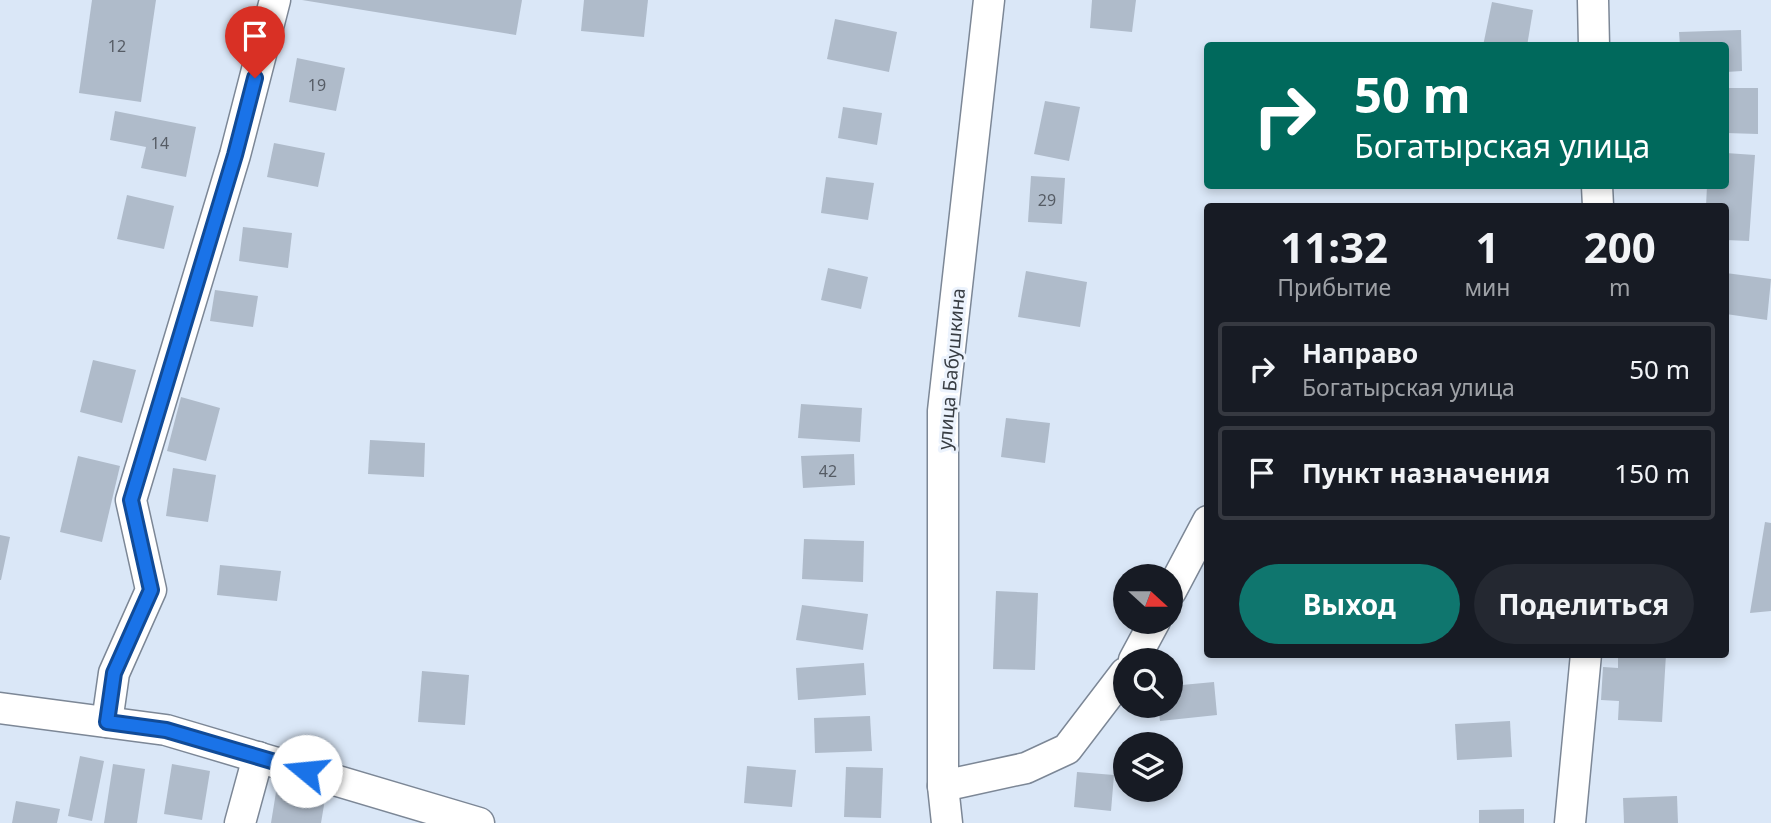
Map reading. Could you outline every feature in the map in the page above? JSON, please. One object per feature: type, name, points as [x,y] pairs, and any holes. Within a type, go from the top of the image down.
[{"type":"street","points":[[107,722],[114,673],[151,590],[131,500],[235,155],[275,0]]},
{"type":"street","name":"улица Бабушкина","points":[[947,823],[943,786],[943,411],[989,0]]},
{"type":"street","points":[[1593,0],[1594,42]]},
{"type":"street","points":[[1183,568],[1204,529]]},
{"type":"street","points":[[1570,823],[1586,658]]},
{"type":"street","points":[[943,786],[1026,768],[1068,749],[1113,689]]},
{"type":"street","points":[[0,708],[166,730],[258,757],[425,815],[479,823]]},
{"type":"street","points":[[240,823],[258,757]]},
{"type":"building","points":[[92,0],[156,0],[141,102],[79,93]]},
{"type":"building","points":[[302,0],[522,0],[516,35]]},
{"type":"building","points":[[584,0],[648,0],[644,37],[581,31]]},
{"type":"building","points":[[1092,0],[1136,0],[1132,32],[1090,28]]},
{"type":"building","points":[[1492,2],[1533,10],[1528,42],[1484,42]]},
{"type":"building","points":[[835,19],[897,32],[889,72],[827,59]]},
{"type":"building","points":[[1741,30],[1742,71],[1729,72],[1729,42],[1680,42],[1679,32]]},
{"type":"building","points":[[297,58],[345,68],[336,111],[289,102]]},
{"type":"building","points":[[1729,88],[1758,88],[1758,134],[1729,133]]},
{"type":"building","points":[[1045,101],[1080,107],[1069,161],[1034,154]]},
{"type":"building","points":[[843,107],[882,113],[877,145],[838,138]]},
{"type":"building","points":[[115,111],[196,127],[186,177],[141,168],[146,147],[110,140]]},
{"type":"building","points":[[274,143],[325,153],[318,187],[267,177]]},
{"type":"building","points":[[1729,153],[1755,155],[1749,241],[1729,240],[1729,203],[1706,203],[1707,189],[1729,189]]},
{"type":"building","points":[[1031,176],[1065,178],[1062,224],[1028,222]]},
{"type":"building","points":[[826,177],[874,183],[868,220],[821,213]]},
{"type":"building","points":[[127,195],[174,206],[164,249],[117,239]]},
{"type":"building","points":[[243,227],[292,233],[288,268],[239,261]]},
{"type":"building","points":[[828,268],[868,277],[861,309],[821,300]]},
{"type":"building","points":[[1026,271],[1087,282],[1080,327],[1018,317]]},
{"type":"building","points":[[1729,273],[1771,279],[1767,320],[1729,314]]},
{"type":"building","points":[[215,290],[258,296],[253,327],[210,321]]},
{"type":"building","points":[[93,360],[136,370],[122,423],[80,412]]},
{"type":"building","points":[[181,397],[220,408],[206,461],[167,451]]},
{"type":"building","points":[[801,404],[862,408],[860,442],[798,438]]},
{"type":"building","points":[[1006,418],[1050,423],[1045,463],[1001,457]]},
{"type":"building","points":[[370,440],[425,443],[424,477],[368,474]]},
{"type":"building","points":[[854,454],[855,485],[803,488],[801,456]]},
{"type":"building","points":[[78,456],[120,466],[102,542],[60,532]]},
{"type":"building","points":[[173,468],[216,475],[208,522],[166,516]]},
{"type":"building","points":[[1765,522],[1771,523],[1771,611],[1750,613]]},
{"type":"building","points":[[0,535],[10,537],[1,580],[0,580]]},
{"type":"building","points":[[804,539],[864,541],[863,582],[802,579]]},
{"type":"building","points":[[220,565],[281,571],[277,601],[217,595]]},
{"type":"building","points":[[996,591],[1038,593],[1035,670],[993,669]]},
{"type":"building","points":[[802,605],[868,614],[863,650],[796,640]]},
{"type":"building","points":[[1618,658],[1666,658],[1662,722],[1618,720],[1619,701],[1601,700],[1603,667],[1618,668]]},
{"type":"building","points":[[864,663],[866,695],[798,700],[796,668]]},
{"type":"building","points":[[422,671],[469,675],[465,725],[418,722]]},
{"type":"building","points":[[1214,682],[1217,715],[1160,721],[1160,718],[1183,718],[1183,685]]},
{"type":"building","points":[[870,716],[872,751],[815,753],[814,718]]},
{"type":"building","points":[[1510,721],[1512,757],[1457,760],[1455,724]]},
{"type":"building","points":[[80,756],[104,761],[92,821],[68,816]]},
{"type":"building","points":[[113,764],[145,769],[137,823],[104,823]]},
{"type":"building","points":[[172,764],[210,771],[202,820],[164,814]]},
{"type":"building","points":[[747,766],[796,770],[792,807],[744,803]]},
{"type":"building","points":[[846,767],[883,768],[881,818],[844,817]]},
{"type":"building","points":[[1077,772],[1113,775],[1111,811],[1074,807]]},
{"type":"building","points":[[277,786],[326,793],[321,823],[271,823]]},
{"type":"building","points":[[1677,796],[1678,823],[1624,823],[1623,798]]},
{"type":"building","points":[[16,801],[60,809],[57,823],[12,823]]},
{"type":"building","points":[[1524,809],[1524,823],[1479,823],[1479,810]]},
{"type":"route","points":[[255,78],[235,155],[131,500],[151,590],[114,673],[107,722],[166,730],[306,771]]}]
